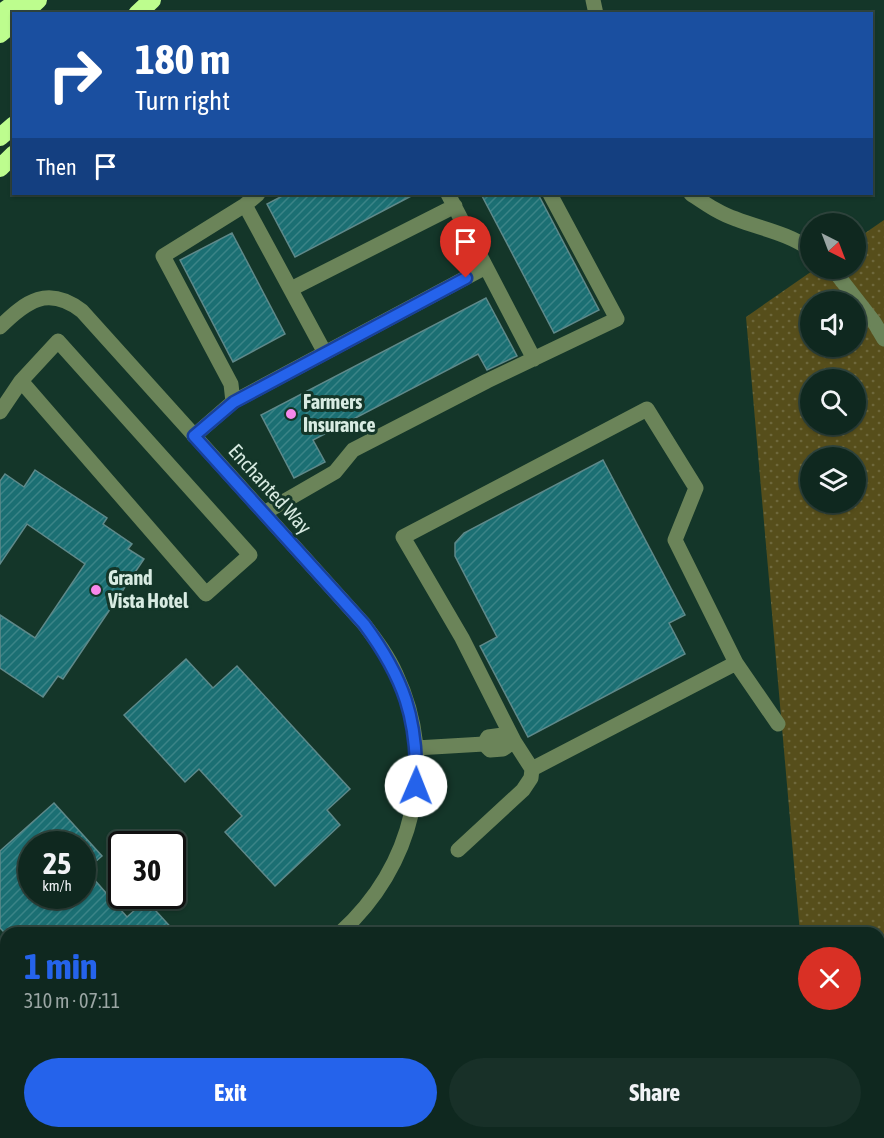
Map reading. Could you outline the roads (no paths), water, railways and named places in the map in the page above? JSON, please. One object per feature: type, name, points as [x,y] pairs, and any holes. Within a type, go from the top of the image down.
[{"type":"highway","points":[[0,14],[19,0]]},
{"type":"highway","points":[[25,12],[38,0]]},
{"type":"highway","points":[[139,12],[152,0]]},
{"type":"highway","points":[[151,12],[163,0]]},
{"type":"highway","points":[[0,34],[12,24]]},
{"type":"highway","points":[[0,137],[12,127]]},
{"type":"highway","points":[[0,168],[12,156]]},
{"type":"street","points":[[234,402],[231,384],[163,256],[245,205],[257,195]]},
{"type":"street","points":[[264,513],[334,472],[352,450],[617,319],[551,195]]},
{"type":"street","points":[[693,195],[716,211],[793,237],[800,242]]},
{"type":"street","points":[[291,289],[451,200],[534,359]]},
{"type":"street","points":[[245,205],[325,353]]},
{"type":"street","points":[[194,436],[234,402],[486,267]]},
{"type":"street","points":[[841,279],[874,322],[884,339]]},
{"type":"street","name":"Enchanted Way","points":[[0,327],[18,309],[36,299],[60,298],[72,303],[82,311],[364,624],[382,648],[407,702],[416,748],[414,802],[402,846],[384,883],[346,927]]},
{"type":"street","points":[[0,412],[21,381],[58,341],[250,555],[206,594],[21,381]]},
{"type":"street","points":[[458,850],[523,790],[531,778],[532,769],[514,741],[462,638],[403,537],[647,409],[696,488],[675,540],[736,663],[778,724]]},
{"type":"street","points":[[532,769],[736,663]]},
{"type":"street","points":[[416,748],[484,744],[488,737],[504,735],[514,741]]},
{"type":"place","name":"Farmers Insurance","points":[[291,414]]},
{"type":"place","name":"Grand Vista Hotel","points":[[96,590]]}]
